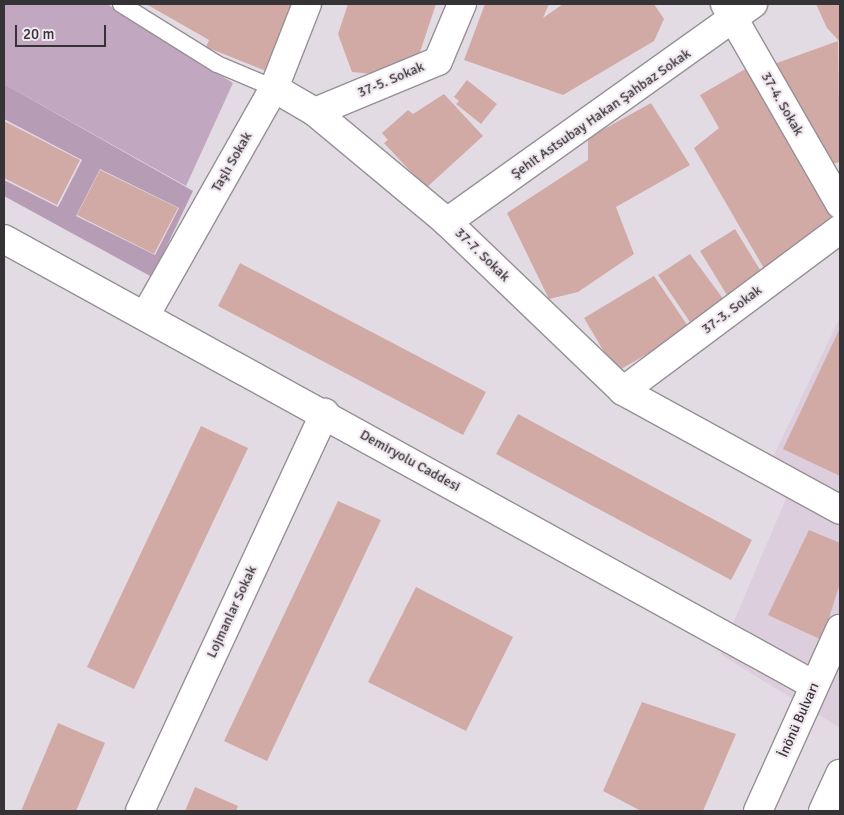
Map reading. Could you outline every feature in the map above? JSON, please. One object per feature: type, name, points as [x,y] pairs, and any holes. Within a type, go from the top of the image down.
[{"type":"street","name":"Taşlı Sokak","points":[[145,316],[274,88],[307,4]]},
{"type":"street","name":"37-5. Sokak","points":[[315,112],[438,61],[462,4]]},
{"type":"street","name":"37-4. Sokak","points":[[737,9],[840,204]]},
{"type":"street","name":"Şehit Astsubay Hakan Şahbaz Sokak","points":[[447,222],[737,9]]},
{"type":"street","name":"37-7. Sokak","points":[[274,88],[315,112],[447,222],[623,391],[840,510]]},
{"type":"street","name":"37-3. Sokak","points":[[623,391],[840,229]]},
{"type":"street","name":"Demiryolu Caddesi","points":[[4,239],[325,413],[814,685]]},
{"type":"street","name":"Lojmanlar Sokak","points":[[140,811],[325,413]]},
{"type":"street","name":"İnönü Bulvarı","points":[[758,811],[840,629]]},
{"type":"street","points":[[823,811],[840,774]]},
{"type":"lane","name":"37-7. Sokak","points":[[121,4],[217,64],[274,88]]},
{"type":"shaded area","points":[[4,4],[107,4],[233,83],[186,186],[4,84]]},
{"type":"shaded area","points":[[4,84],[193,191],[152,277],[4,196],[4,180],[58,207],[82,160],[4,119]],"holes":[[[100,169],[179,208],[155,255],[76,216]]]},
{"type":"shaded area","points":[[840,317],[840,728],[720,654],[788,494],[761,482]]},
{"type":"building","points":[[146,4],[294,4],[271,73],[206,47],[209,40]]},
{"type":"building","points":[[348,4],[436,4],[418,58],[384,75],[352,72],[338,34]]},
{"type":"building","points":[[485,4],[549,4],[543,18],[563,4],[654,4],[664,19],[654,41],[563,95],[464,60]]},
{"type":"building","points":[[816,4],[840,4],[840,42],[827,28]]},
{"type":"building","points":[[838,41],[840,162],[821,166],[774,64]]},
{"type":"building","points":[[747,68],[835,208],[829,212],[833,219],[766,272],[694,148],[719,128],[700,95]]},
{"type":"building","points":[[467,80],[497,104],[481,124],[456,104],[459,101],[454,97]]},
{"type":"building","points":[[444,94],[483,136],[426,188],[384,143],[388,140],[382,133],[408,110],[413,114]]},
{"type":"building","points":[[651,103],[690,165],[616,207],[634,254],[578,292],[549,299],[507,213],[588,160],[588,138]]},
{"type":"building","points":[[4,121],[80,160],[57,205],[4,178]]},
{"type":"building","points":[[100,170],[178,208],[154,254],[77,215]]},
{"type":"building","points":[[735,229],[765,278],[730,300],[700,251]]},
{"type":"building","points":[[690,254],[724,300],[690,322],[658,275]]},
{"type":"building","points":[[240,263],[486,392],[463,435],[218,306]]},
{"type":"building","points":[[654,276],[694,335],[666,343],[616,372],[584,318]]},
{"type":"building","points":[[840,328],[840,476],[783,449]]},
{"type":"building","points":[[518,414],[752,540],[731,580],[496,454]]},
{"type":"building","points":[[201,426],[248,448],[134,689],[87,667]]},
{"type":"building","points":[[338,501],[381,520],[267,761],[224,741]]},
{"type":"building","points":[[809,530],[840,543],[840,583],[822,640],[768,615]]},
{"type":"building","points":[[416,587],[513,637],[466,731],[368,682]]},
{"type":"building","points":[[642,702],[736,734],[703,811],[641,811],[603,791]]},
{"type":"building","points":[[58,723],[105,743],[76,811],[21,811]]},
{"type":"building","points":[[195,787],[238,806],[236,811],[185,811]]}]
